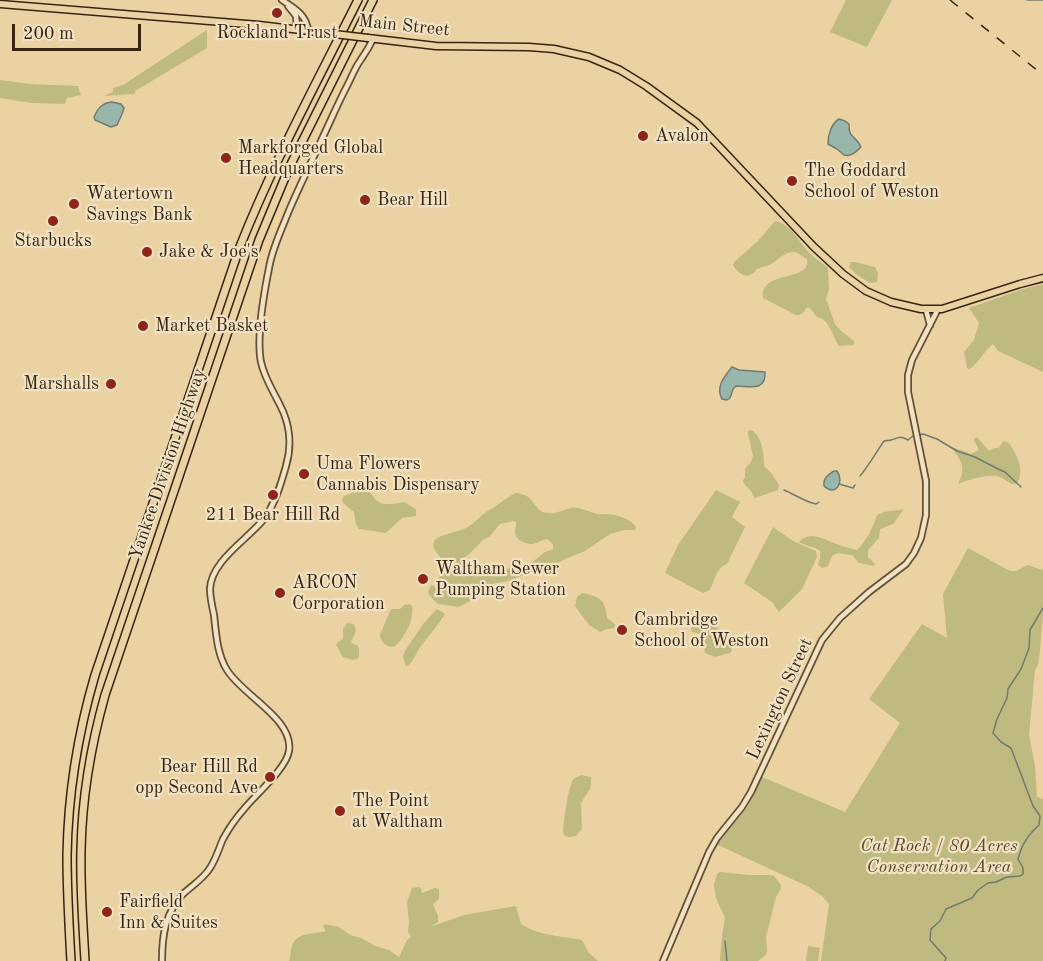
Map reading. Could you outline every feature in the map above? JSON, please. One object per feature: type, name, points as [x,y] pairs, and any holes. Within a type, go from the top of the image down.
[{"type":"highway","name":"Yankee Division Highway","points":[[71,961],[67,884],[69,812],[77,751],[95,675],[239,249],[269,177],[358,0]]},
{"type":"highway","name":"Yankee Division Highway","points":[[85,961],[81,872],[84,802],[96,732],[110,679],[262,233],[296,155],[373,0]]},
{"type":"main road","name":"Main Street","points":[[0,4],[297,29],[440,46],[536,48],[569,52],[594,59],[632,77],[692,118],[703,127],[814,247],[851,281],[866,291],[910,308],[926,310],[962,303],[1043,278]]},
{"type":"street","points":[[282,0],[296,16],[297,29]]},
{"type":"street","points":[[282,0],[303,16],[307,22],[308,31]]},
{"type":"street","points":[[162,961],[164,929],[173,907],[206,874],[234,820],[285,763],[288,755],[288,735],[282,725],[236,681],[225,666],[218,645],[210,594],[211,584],[219,565],[258,525],[270,509],[286,466],[289,446],[288,426],[260,357],[262,316],[270,260],[298,189],[333,113],[356,68],[370,48],[370,38]]},
{"type":"street","name":"Lexington Street","points":[[663,961],[707,856],[717,838],[751,792],[820,644],[843,615],[875,586],[907,562],[918,544],[925,520],[926,484],[908,383],[913,358],[938,309]]},
{"type":"street","points":[[926,310],[930,320],[929,328]]},
{"type":"green space","points":[[846,0],[892,0],[867,47],[830,32]]},
{"type":"green space","points":[[207,30],[207,48],[135,91],[135,94],[104,96],[113,92],[113,88],[123,85]]},
{"type":"green space","points":[[0,80],[78,86],[81,95],[67,98],[65,104],[33,103],[0,98]]},
{"type":"green space","points":[[775,221],[787,226],[808,252],[828,268],[829,289],[826,299],[835,324],[854,341],[854,345],[839,346],[828,324],[817,317],[809,307],[800,315],[796,315],[763,298],[764,289],[769,283],[801,271],[806,266],[807,259],[794,252],[788,253],[746,276],[734,267],[734,262],[757,242]]},
{"type":"green space","points":[[851,262],[875,267],[878,273],[877,282],[870,283],[856,274],[849,267]]},
{"type":"green space","points":[[1043,284],[1043,372],[998,351],[993,344],[976,364],[967,368],[964,352],[974,340],[979,323],[969,308]]},
{"type":"green space","points":[[751,430],[760,440],[764,466],[779,485],[778,490],[755,498],[743,480],[745,469],[753,456],[748,433]]},
{"type":"green space","points":[[977,437],[989,451],[999,448],[1003,441],[1009,443],[1020,468],[1017,484],[991,476],[958,484],[962,464],[951,447],[971,454],[979,450],[974,440]]},
{"type":"green space","points":[[362,484],[379,502],[395,504],[404,502],[416,509],[416,516],[402,518],[386,533],[359,529],[354,512],[342,500],[344,496]]},
{"type":"green space","points":[[716,490],[740,502],[732,517],[745,527],[727,564],[718,571],[710,590],[703,593],[665,573],[678,545]]},
{"type":"green space","points":[[516,493],[528,497],[543,512],[552,513],[578,508],[597,514],[620,516],[636,527],[635,530],[610,534],[585,551],[550,568],[535,570],[512,580],[492,584],[478,591],[473,600],[458,607],[438,604],[428,592],[431,585],[439,588],[444,564],[434,549],[436,539],[468,527]],"holes":[[[516,522],[515,533],[519,540],[532,544],[547,539],[553,544],[553,549],[531,563],[507,569],[500,574],[475,575],[461,562],[500,524]]]},
{"type":"green space","points":[[904,509],[893,524],[880,529],[879,538],[868,550],[868,557],[875,564],[874,566],[859,563],[852,555],[838,553],[832,556],[828,566],[823,568],[818,564],[820,551],[799,542],[803,538],[813,536],[857,550],[869,534],[877,515]]},
{"type":"green space","points":[[773,527],[793,541],[816,551],[817,557],[802,589],[779,612],[772,602],[744,583]]},
{"type":"green space","name":"Cat Rock / 80 Acres Conservation Area","points":[[968,548],[1010,571],[1016,571],[1028,565],[1042,570],[1043,568],[1040,651],[1035,670],[1029,734],[1035,766],[1037,797],[1043,799],[1043,961],[821,961],[829,904],[823,897],[809,887],[716,844],[747,808],[762,777],[845,812],[900,723],[869,699],[922,624],[947,638],[943,594]]},
{"type":"green space","points":[[582,593],[593,596],[603,603],[607,618],[615,624],[614,628],[600,632],[589,625],[575,606],[577,597]]},
{"type":"green space","points":[[409,604],[412,606],[412,617],[408,628],[394,647],[387,645],[380,635],[390,611]]},
{"type":"green space","points":[[437,609],[445,614],[406,667],[403,656],[405,651],[423,624]]},
{"type":"green space","points":[[699,621],[720,630],[731,645],[732,651],[715,657],[705,653],[702,634],[692,632],[691,629]]},
{"type":"green space","points":[[347,623],[353,624],[356,628],[351,642],[359,649],[357,659],[343,657],[336,645],[343,639],[343,629]]},
{"type":"green space","points":[[581,775],[591,777],[590,789],[581,803],[582,829],[576,836],[568,837],[563,831],[568,797],[573,780]]},
{"type":"green space","points":[[720,872],[774,876],[781,885],[766,937],[766,955],[758,961],[720,961],[725,918],[716,898],[714,885],[717,874]]},
{"type":"green space","points":[[419,887],[422,893],[435,888],[439,889],[439,899],[433,904],[438,922],[430,927],[464,915],[516,906],[521,924],[543,933],[582,940],[589,953],[598,961],[289,961],[294,941],[302,936],[326,931],[323,926],[325,924],[339,927],[350,935],[389,950],[399,957],[407,940],[411,937],[408,931],[407,902],[412,888]]},
{"type":"green space","points":[[808,946],[820,948],[818,961],[806,961]]},
{"type":"water","points":[[112,102],[121,104],[124,108],[117,125],[111,127],[95,120],[94,117],[101,106]]},
{"type":"water","points":[[839,119],[849,124],[851,135],[861,147],[851,155],[844,155],[828,144],[830,130]]},
{"type":"water","points":[[732,367],[739,370],[765,372],[763,383],[752,387],[736,386],[730,398],[722,399],[720,386]]},
{"type":"water","points":[[834,471],[837,471],[840,480],[838,487],[832,490],[824,486],[824,481]]},
{"type":"waterway","points":[[1027,0],[1043,0]]},
{"type":"waterway","points":[[920,435],[937,439],[957,451],[1005,472],[1021,487]]},
{"type":"waterway","points":[[860,476],[884,441],[901,437],[908,440],[913,436]]},
{"type":"waterway","points":[[839,484],[853,488],[855,485]]},
{"type":"waterway","points":[[784,490],[812,503],[819,502]]},
{"type":"waterway","points":[[945,961],[946,958],[930,940],[931,929],[940,921],[946,909],[972,898],[988,883],[1023,874],[1023,868],[1018,859],[1026,840],[1039,825],[1040,816],[1033,806],[1011,748],[993,733],[1007,698],[1008,689],[1021,669],[1029,648],[1030,630],[1043,608]]},
{"type":"waterway","points":[[725,941],[727,961]]},
{"type":"railway","points":[[950,0],[1043,75]]},
{"type":"place","name":"Rockland Trust","points":[[277,13]]},
{"type":"place","name":"Avalon","points":[[643,136]]},
{"type":"place","name":"Markforged Global Headquarters","points":[[226,158]]},
{"type":"place","name":"The Goddard School of Weston","points":[[792,181]]},
{"type":"place","name":"Bear Hill","points":[[365,200]]},
{"type":"place","name":"Watertown Savings Bank","points":[[74,204]]},
{"type":"place","name":"Starbucks","points":[[53,221]]},
{"type":"place","name":"Jake & Joe's","points":[[147,252]]},
{"type":"place","name":"Market Basket","points":[[143,326]]},
{"type":"place","name":"Marshalls","points":[[111,384]]},
{"type":"place","name":"Uma Flowers Cannabis Dispensary","points":[[304,474]]},
{"type":"place","name":"211 Bear Hill Rd","points":[[273,495]]},
{"type":"place","name":"Waltham Sewer Pumping Station","points":[[423,579]]},
{"type":"place","name":"ARCON Corporation","points":[[280,593]]},
{"type":"place","name":"Cambridge School of Weston","points":[[622,630]]},
{"type":"place","name":"Bear Hill Rd opp Second Ave","points":[[270,777]]},
{"type":"place","name":"The Point at Waltham","points":[[340,811]]},
{"type":"place","name":"Fairfield Inn & Suites","points":[[107,912]]}]
